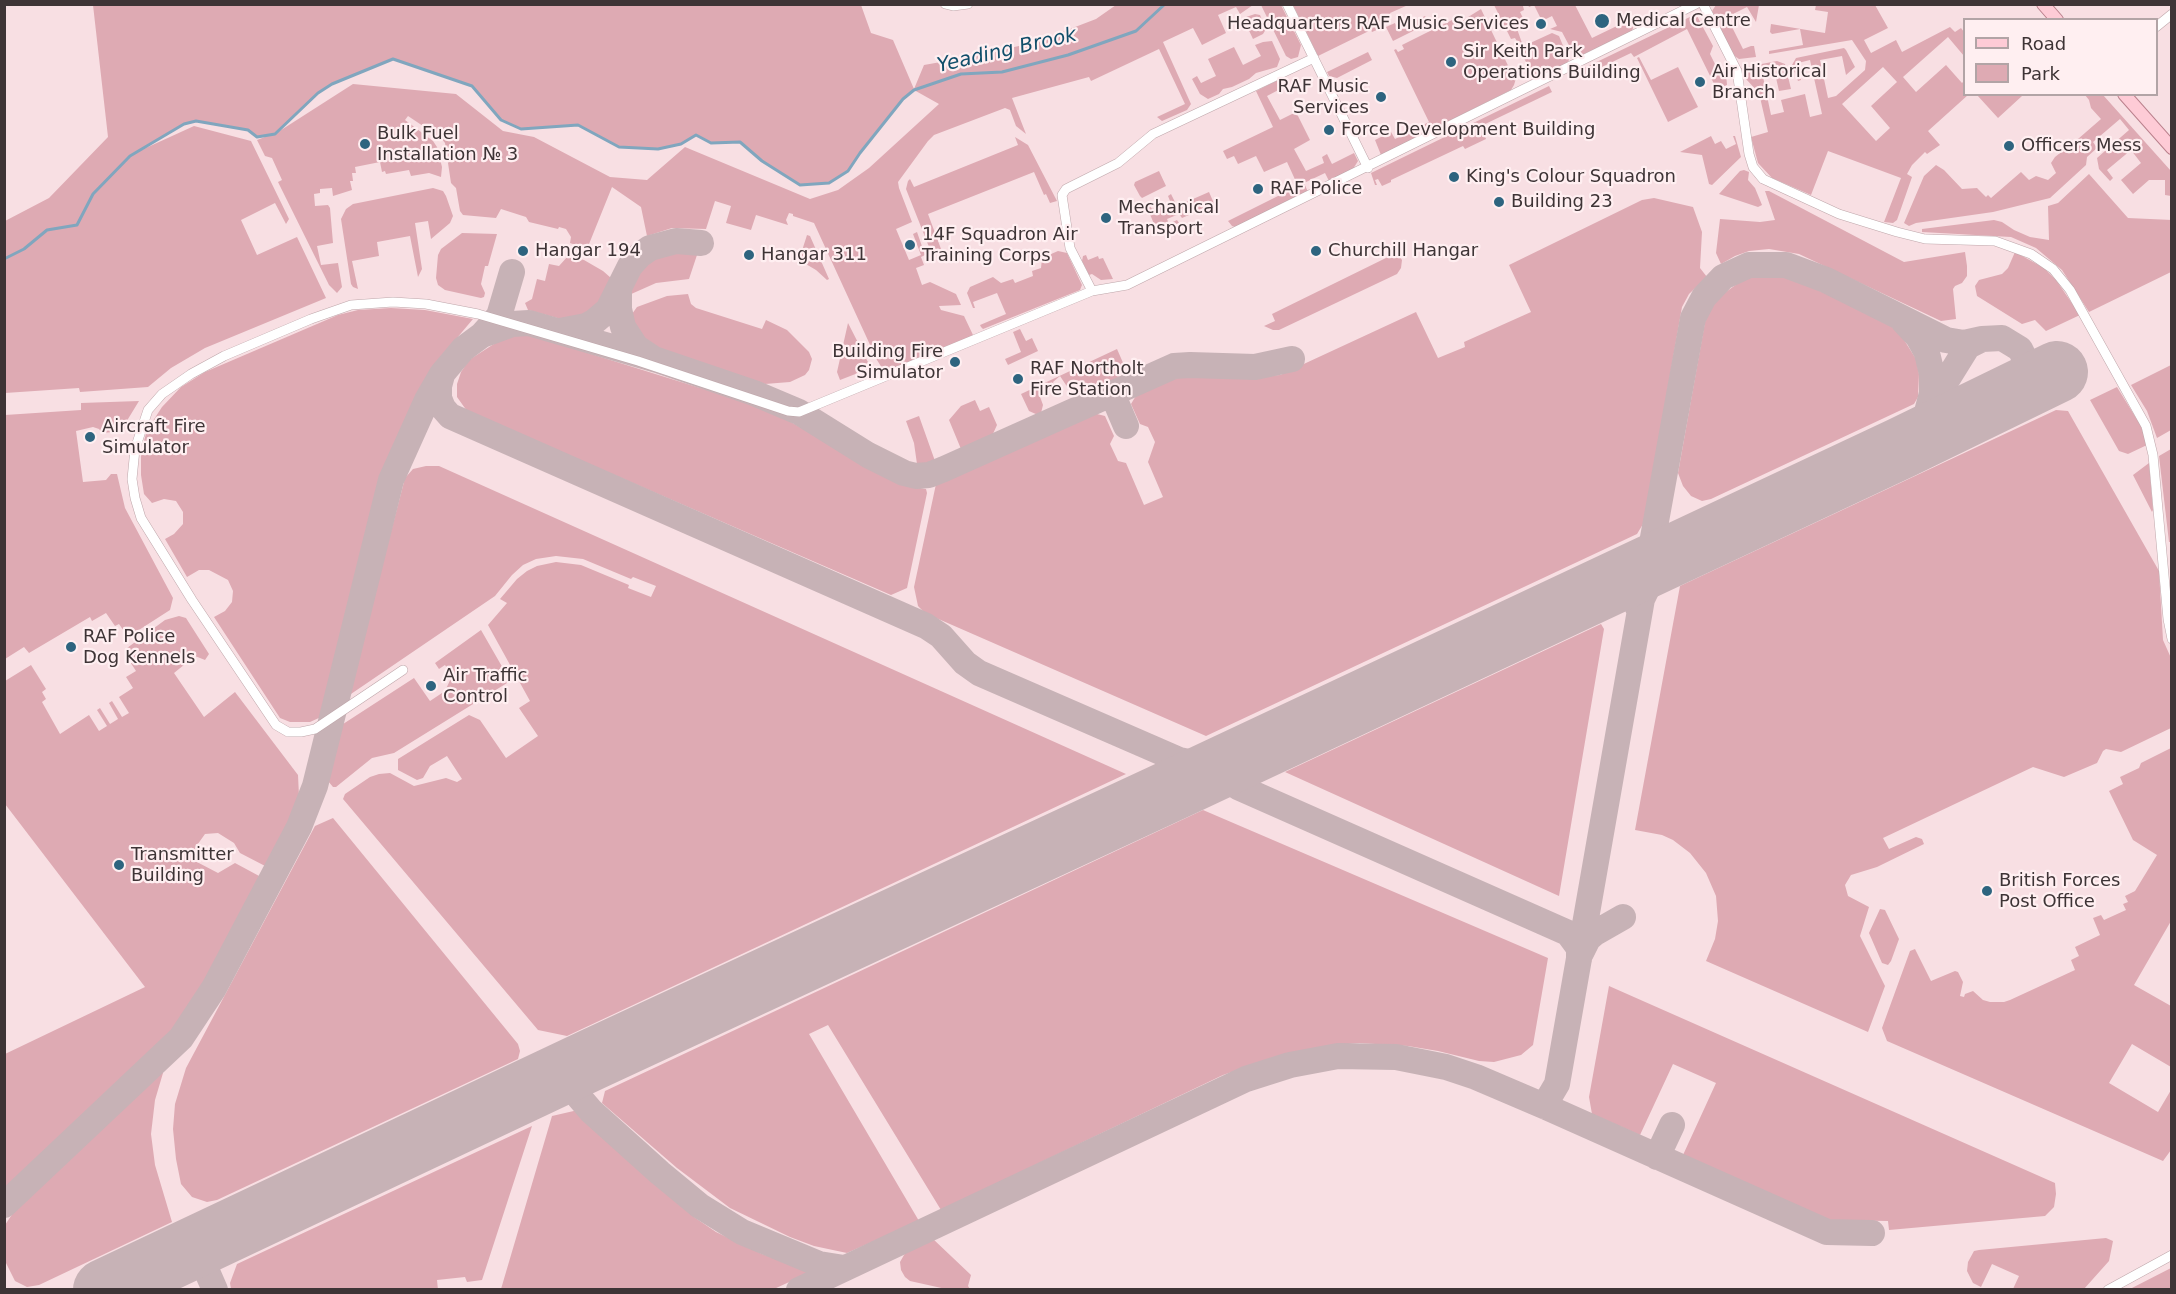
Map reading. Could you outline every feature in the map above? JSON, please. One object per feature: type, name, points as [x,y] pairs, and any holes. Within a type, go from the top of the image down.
[{"type":"main road","points":[[2043,4],[2055,18]]},
{"type":"main road","points":[[2126,96],[2171,147]]},
{"type":"street","points":[[945,4],[953,6],[968,4]]},
{"type":"street","points":[[1287,4],[1368,168]]},
{"type":"street","points":[[403,670],[315,729],[288,732],[276,725],[192,600],[141,518],[132,479],[135,449],[148,410],[162,394],[191,374],[224,356],[311,319],[351,305],[393,302],[426,304],[477,314],[638,361],[796,412],[813,407],[1092,291],[1127,285],[1368,168],[1696,4]]},
{"type":"street","points":[[1703,4],[1737,71],[1749,154],[1753,167],[1763,179],[1839,214],[1904,234],[1925,238],[1995,241],[2031,254],[2053,269],[2070,290],[2146,426],[2153,455],[2168,619],[2172,639]]},
{"type":"street","points":[[2158,26],[2172,14]]},
{"type":"street","points":[[1092,291],[1070,248],[1062,195],[1066,189],[1118,163],[1153,134],[1314,58]]},
{"type":"street","points":[[2108,1290],[2172,1255]]},
{"type":"green space","points":[[93,5],[861,5],[871,33],[893,40],[914,89],[924,65],[1036,42],[1096,19],[1116,5],[1253,5],[1240,14],[1236,7],[1218,15],[1226,33],[1202,45],[1193,28],[1163,42],[1191,104],[1187,110],[1162,121],[1157,117],[1185,104],[1159,49],[1091,81],[1089,77],[1012,98],[1026,134],[1016,126],[1010,110],[1005,108],[934,135],[928,141],[898,182],[912,222],[896,229],[909,260],[921,255],[913,234],[917,232],[925,255],[921,257],[924,265],[916,268],[922,285],[930,282],[956,294],[961,305],[939,306],[941,310],[964,316],[973,335],[972,338],[894,369],[882,368],[877,360],[814,223],[789,213],[786,220],[788,225],[756,215],[751,230],[726,223],[731,206],[715,201],[706,229],[672,228],[647,236],[641,207],[612,187],[587,249],[570,243],[571,237],[566,229],[529,222],[526,217],[501,209],[496,218],[463,215],[460,211],[456,188],[451,183],[445,143],[408,116],[405,120],[433,141],[437,147],[442,167],[441,177],[429,173],[411,176],[409,170],[386,174],[385,171],[382,172],[380,162],[355,167],[356,173],[352,173],[353,181],[350,181],[352,190],[333,196],[332,188],[320,189],[320,193],[314,194],[315,206],[328,205],[330,208],[333,243],[317,246],[321,265],[338,263],[342,287],[337,293],[329,285],[278,182],[282,180],[272,158],[265,156],[257,140],[270,135],[257,137],[248,130],[196,121],[184,124],[137,152],[194,126],[251,141],[289,219],[286,224],[275,203],[241,220],[257,255],[297,237],[326,298],[205,348],[171,368],[148,387],[80,392],[79,388],[5,393],[5,221],[49,198],[108,137]],"holes":[[[393,59],[472,86],[501,120],[521,129],[578,125],[619,147],[658,149],[681,144],[696,135],[711,143],[740,142],[762,161],[800,185],[829,183],[848,171],[903,99],[914,90],[939,104],[869,168],[838,190],[810,199],[685,147],[647,180],[610,177],[534,137],[503,131],[456,94],[353,84],[278,132],[318,93],[332,84]]]},
{"type":"green space","points":[[1261,5],[1281,5],[1301,45],[1298,57],[1291,59],[1286,56]]},
{"type":"green space","points":[[1293,5],[1408,5],[1390,13],[1391,17],[1377,23],[1379,29],[1372,32],[1371,30],[1318,56]]},
{"type":"green space","points":[[1494,5],[1526,5],[1520,12],[1528,28],[1523,22],[1516,26],[1522,43],[1519,45],[1515,38],[1511,39]]},
{"type":"green space","points":[[1534,5],[1575,5],[1592,38],[1621,24],[1619,18],[1628,14],[1633,28],[1632,31],[1582,55],[1577,55],[1572,51],[1562,32],[1550,29],[1557,26],[1552,16],[1542,21]]},
{"type":"green space","points":[[1716,5],[1759,5],[1756,22],[1747,7],[1727,17],[1743,49],[1754,46],[1756,57],[1739,59],[1733,55],[1712,11]]},
{"type":"green space","points":[[1816,5],[1875,5],[1888,28],[1864,40],[1871,53],[1896,40],[1902,52],[1950,27],[1955,32],[1961,28],[1963,31],[1963,55],[1948,37],[1903,77],[1916,92],[1946,65],[1963,82],[1963,96],[1967,96],[1928,131],[1940,145],[1927,154],[1925,152],[1912,165],[1907,174],[1912,177],[1897,220],[1893,223],[1884,222],[1901,178],[1828,151],[1811,195],[1772,178],[1758,163],[1751,137],[1768,132],[1759,93],[1746,79],[1741,68],[1777,61],[1785,64],[1791,89],[1779,91],[1774,69],[1762,72],[1771,115],[1784,112],[1781,100],[1805,94],[1810,117],[1822,114],[1810,60],[1798,63],[1801,80],[1798,81],[1792,65],[1796,58],[1844,48],[1846,50],[1855,67],[1846,75],[1842,56],[1820,60],[1828,98],[1836,96],[1865,70],[1866,61],[1852,40],[1769,54],[1769,51],[1803,45],[1800,29],[1772,34],[1771,24],[1825,33],[1828,12],[1815,10]],"holes":[[[1883,67],[1897,82],[1871,106],[1890,128],[1876,141],[1842,104]]]},
{"type":"green space","points":[[1481,9],[1513,76],[1517,75],[1511,90],[1381,155],[1375,140],[1391,132],[1395,139],[1429,122],[1394,50],[1398,52],[1404,49],[1402,45],[1462,15],[1465,19]]},
{"type":"green space","points":[[1255,14],[1260,15],[1266,29],[1263,34],[1253,39],[1243,18]]},
{"type":"green space","points":[[1694,15],[1697,16],[1713,46],[1710,54],[1717,68],[1726,73],[1727,85],[1717,90],[1687,29],[1634,57],[1631,53],[1581,77],[1578,71]]},
{"type":"green space","points":[[1425,16],[1429,23],[1393,41],[1386,27],[1395,23],[1398,29]]},
{"type":"green space","points":[[1552,33],[1559,36],[1569,60],[1542,76],[1534,75],[1524,58],[1525,49],[1528,44]]},
{"type":"green space","points":[[1272,41],[1280,59],[1277,67],[1256,73],[1249,79],[1223,89],[1219,94],[1208,99],[1200,94],[1192,79],[1197,76],[1201,83],[1216,76],[1208,59],[1234,47],[1243,65],[1261,56],[1255,45]]},
{"type":"green space","points":[[1368,52],[1372,60],[1337,78],[1329,76],[1327,72]]},
{"type":"green space","points":[[1639,57],[1651,80],[1678,67],[1698,107],[1668,122],[1637,58]]},
{"type":"green space","points":[[1280,79],[1286,86],[1267,96],[1280,120],[1296,112],[1310,140],[1294,149],[1306,171],[1324,163],[1322,157],[1327,154],[1332,164],[1354,153],[1358,161],[1353,169],[1329,181],[1325,173],[1304,183],[1308,192],[1235,227],[1228,221],[1298,186],[1287,162],[1264,172],[1256,156],[1238,164],[1234,156],[1227,159],[1223,151],[1273,127],[1256,91]]},
{"type":"green space","points":[[1549,86],[1552,92],[1481,126],[1486,139],[1465,149],[1463,146],[1382,186],[1378,179],[1375,180],[1377,185],[1375,185],[1371,173]]},
{"type":"green space","points":[[1978,96],[2022,96],[1998,118]]},
{"type":"green space","points":[[2086,96],[2104,96],[2171,171],[2171,196],[2165,195],[2165,180],[2149,180],[2133,194],[2121,180],[2141,163],[2131,150],[2107,170],[2113,178],[2110,181],[2099,169],[2097,158],[2129,130],[2120,119],[2093,142],[2097,148],[2087,157],[2086,165],[2050,198],[1993,212],[1916,223],[1909,226],[1904,223],[1924,176],[1936,165],[1962,189],[1977,188],[1986,197],[1988,195],[1991,198],[2021,172],[2029,180],[2036,176],[2048,180],[2056,173],[2051,163],[2055,157],[2070,145],[2075,150],[2081,144],[2078,139],[2101,119],[2091,108]]},
{"type":"green space","points":[[1711,136],[1715,144],[1721,141],[1726,149],[1736,144],[1733,136],[1735,136],[1741,157],[1712,185],[1709,184],[1702,155],[1680,152]]},
{"type":"green space","points":[[1015,137],[1028,145],[1057,201],[1050,203],[1034,172],[928,214],[941,249],[931,252],[906,189],[908,181],[910,179],[914,187],[1018,145]]},
{"type":"green space","points":[[1159,171],[1166,186],[1142,198],[1134,185],[1135,182]]},
{"type":"green space","points":[[1740,171],[1749,172],[1748,180],[1755,188],[1762,205],[1758,207],[1719,194]]},
{"type":"green space","points":[[2089,174],[2128,218],[2172,220],[2171,272],[2089,312],[2062,270],[2036,248],[2011,237],[1922,232],[1922,229],[1994,220],[2030,237],[2049,240],[2048,206],[2058,203]]},
{"type":"green space","points":[[433,188],[443,191],[453,216],[450,223],[431,239],[428,221],[415,223],[422,269],[418,277],[410,236],[377,242],[379,256],[352,261],[358,289],[353,287],[341,219],[346,209],[353,204]]},
{"type":"green space","points":[[1765,191],[1769,191],[1904,262],[1965,252],[1967,276],[1953,289],[1956,319],[1941,321],[1799,254],[1769,249],[1749,251],[1721,264],[1716,253],[1720,219],[1760,222],[1775,220]]},
{"type":"green space","points":[[1209,192],[1216,208],[1205,208],[1182,218],[1179,214],[1167,219],[1169,224],[1177,220],[1179,223],[1168,228],[1158,228],[1154,224],[1147,207],[1149,205],[1152,209],[1170,201],[1168,196],[1171,194],[1177,206]]},
{"type":"green space","points":[[1654,198],[1693,207],[1702,232],[1700,268],[1707,277],[1689,294],[1682,307],[1646,512],[1637,534],[1206,736],[925,613],[918,606],[914,587],[936,484],[1093,413],[1105,416],[1114,436],[1110,444],[1118,461],[1126,463],[1144,505],[1163,497],[1148,462],[1155,442],[1148,427],[1140,424],[1131,404],[1137,394],[1164,381],[1192,375],[1252,377],[1280,375],[1416,312],[1438,358],[1465,347],[1464,342],[1531,312],[1509,265],[1642,200]]},
{"type":"green space","points":[[462,233],[497,234],[488,266],[485,266],[481,284],[485,293],[481,298],[445,290],[438,285],[436,278],[438,255],[441,249]]},
{"type":"green space","points":[[807,235],[810,236],[829,279],[827,280],[799,260]]},
{"type":"green space","points":[[699,249],[689,279],[656,283],[629,295],[640,269],[648,262],[670,251]]},
{"type":"green space","points":[[1388,250],[1396,252],[1402,260],[1397,274],[1279,330],[1264,326],[1275,321],[1272,314],[1390,256]]},
{"type":"green space","points":[[1058,251],[1067,253],[1082,285],[1080,290],[983,329],[980,325],[1006,314],[997,293],[973,302],[975,308],[973,308],[967,293],[970,287],[993,277],[1001,283],[1013,279],[1015,283],[1033,276],[1032,271],[1041,268],[1042,258]]},
{"type":"green space","points":[[2015,252],[2044,268],[2056,280],[2080,315],[2046,331],[2035,320],[2022,324],[1977,296],[1975,286],[1979,280],[2002,274],[2008,268]]},
{"type":"green space","points":[[1086,255],[1088,260],[1098,256],[1099,259],[1103,258],[1113,279],[1101,280],[1092,274],[1089,275],[1082,261],[1083,256]]},
{"type":"green space","points":[[568,256],[584,260],[611,278],[610,289],[605,297],[594,309],[581,317],[561,319],[528,310],[525,303],[532,299],[537,279],[545,281],[549,264],[559,266]]},
{"type":"green space","points":[[1766,275],[1787,275],[1887,323],[1899,332],[1916,359],[1919,374],[1918,397],[1914,404],[1711,499],[1702,501],[1691,496],[1683,486],[1678,473],[1707,311],[1723,294],[1744,279]]},
{"type":"green space","points":[[688,294],[691,304],[696,308],[762,329],[766,320],[787,330],[809,352],[812,359],[809,370],[805,375],[790,382],[765,384],[659,350],[650,345],[633,322],[632,314],[637,307],[667,296]]},
{"type":"green space","points":[[391,308],[425,310],[473,319],[421,386],[380,481],[321,717],[310,722],[290,722],[280,718],[214,617],[225,611],[232,602],[233,591],[228,580],[209,570],[199,570],[187,577],[165,539],[174,534],[183,524],[183,512],[176,501],[164,499],[152,503],[144,494],[141,452],[147,430],[162,407],[181,387],[205,372],[338,315],[358,310]]},
{"type":"green space","points":[[848,323],[871,368],[840,380],[837,372]]},
{"type":"green space","points":[[1020,329],[1026,341],[1032,338],[1038,351],[1008,365],[1005,359],[1021,352],[1013,332]]},
{"type":"green space","points":[[527,334],[758,406],[903,485],[926,489],[907,588],[891,595],[467,411],[457,397],[457,384],[469,360],[511,335]]},
{"type":"green space","points":[[1117,349],[1124,365],[1119,378],[1084,393],[1070,391],[1060,376],[1053,382],[1055,387],[1039,394],[1043,405],[1041,413],[1038,415],[1029,411],[1021,394]]},
{"type":"green space","points":[[2171,365],[2171,430],[2157,438],[2147,411],[2131,385]]},
{"type":"green space","points":[[2117,387],[2141,426],[2147,445],[2128,454],[2119,451],[2090,400]]},
{"type":"green space","points":[[975,400],[980,411],[989,407],[997,425],[992,436],[961,449],[949,420],[961,406]]},
{"type":"green space","points":[[139,401],[124,431],[102,433],[93,427],[76,431],[83,482],[106,480],[111,474],[117,474],[125,508],[173,598],[170,610],[128,637],[119,624],[115,626],[106,613],[92,621],[90,617],[29,653],[24,647],[5,659],[5,415],[81,410],[81,403]]},
{"type":"green space","points":[[2056,410],[2068,411],[2159,571],[2163,640],[2171,658],[2171,728],[2121,752],[2106,749],[2097,763],[2064,777],[2033,767],[1883,838],[1889,849],[1916,837],[1922,839],[1924,844],[1877,867],[1851,875],[1845,885],[1848,896],[1869,907],[1860,936],[1885,986],[1868,1032],[1706,961],[1715,939],[1718,921],[1716,896],[1706,873],[1690,853],[1673,840],[1662,835],[1635,830],[1680,586]]},
{"type":"green space","points":[[919,416],[935,461],[925,465],[917,464],[914,443],[906,421]]},
{"type":"green space","points":[[2171,449],[2172,542],[2169,542],[2159,456]]},
{"type":"green space","points":[[2149,463],[2153,510],[2152,512],[2133,475]]},
{"type":"green space","points":[[439,466],[1126,774],[567,1036],[538,1030],[343,799],[345,794],[370,777],[379,774],[390,773],[414,786],[446,778],[457,782],[462,779],[447,756],[430,766],[423,778],[417,780],[398,770],[398,759],[469,715],[480,720],[506,758],[538,736],[519,708],[530,701],[488,625],[507,603],[500,599],[527,571],[537,566],[556,562],[581,565],[651,597],[656,586],[633,577],[631,579],[583,559],[556,556],[536,559],[523,565],[495,596],[348,696],[405,478],[413,469]]},
{"type":"green space","points":[[179,616],[186,618],[209,654],[205,660],[195,656],[174,673],[204,717],[235,692],[298,775],[299,796],[294,818],[267,867],[240,853],[234,843],[218,833],[205,834],[195,848],[195,861],[218,873],[235,863],[261,877],[188,1014],[178,1027],[5,1188],[5,1054],[145,987],[5,804],[5,681],[31,665],[46,689],[42,692],[46,699],[42,702],[60,734],[89,715],[99,731],[107,726],[97,710],[100,708],[110,724],[118,719],[109,703],[112,701],[122,717],[129,713],[119,697],[133,688],[126,677],[136,671],[125,654],[127,648],[165,620]]},
{"type":"green space","points":[[1601,624],[1604,629],[1559,896],[1285,772]]},
{"type":"green space","points":[[481,630],[508,677],[507,683],[394,753],[372,758],[333,787],[328,781],[340,726],[414,678],[430,701],[445,691],[452,676],[445,665],[439,669],[435,663]]},
{"type":"green space","points":[[2171,748],[2171,921],[2134,985],[2171,1006],[2171,1067],[2132,1044],[2109,1083],[2158,1112],[2171,1090],[2171,1150],[2163,1161],[1887,1041],[1882,1028],[1910,951],[1915,949],[1931,981],[1955,971],[1958,972],[1963,982],[1960,996],[1964,997],[1965,994],[1973,991],[1983,1000],[1990,1002],[2010,1000],[2075,970],[2071,960],[2079,956],[2075,947],[2100,935],[2093,918],[2101,915],[2104,920],[2126,910],[2123,904],[2128,902],[2125,896],[2135,891],[2157,855],[2133,840],[2109,791],[2123,784],[2120,777]]},
{"type":"green space","points":[[1203,810],[1548,958],[1533,1045],[1521,1055],[1494,1062],[1408,1046],[1359,1043],[1288,1053],[1223,1075],[941,1210],[828,1025],[809,1034],[919,1221],[847,1253],[814,1246],[790,1237],[730,1208],[677,1168],[602,1103],[605,1091]]},
{"type":"green space","points":[[333,818],[518,1044],[520,1051],[518,1059],[217,1200],[207,1202],[192,1197],[181,1184],[173,1129],[175,1104],[186,1068],[315,826]]},
{"type":"green space","points":[[1880,909],[1885,910],[1899,939],[1888,965],[1882,963],[1869,933]]},
{"type":"green space","points":[[1609,986],[2055,1183],[2054,1207],[2045,1216],[1889,1230],[1888,1221],[1828,1220],[1683,1155],[1716,1083],[1673,1064],[1640,1135],[1592,1114],[1589,1097]]},
{"type":"green space","points":[[160,1073],[163,1073],[155,1100],[151,1134],[155,1165],[172,1222],[39,1285],[27,1287],[15,1281],[4,1259],[5,1225],[13,1213]]},
{"type":"green space","points":[[578,1110],[694,1217],[716,1232],[762,1254],[811,1272],[774,1289],[501,1289],[552,1116]]},
{"type":"green space","points":[[532,1126],[482,1280],[467,1282],[465,1277],[437,1280],[438,1290],[231,1289],[230,1283],[237,1264]]},
{"type":"green space","points":[[932,1238],[971,1275],[968,1286],[970,1289],[946,1289],[910,1281],[905,1277],[900,1262],[908,1249]]},
{"type":"green space","points":[[2106,1238],[2113,1241],[2109,1261],[2084,1289],[2013,1289],[2019,1276],[1992,1264],[1981,1287],[1973,1283],[1967,1271],[1968,1262],[1974,1251]]},
{"type":"green space","points":[[2171,1268],[2171,1289],[2130,1289]]},
{"type":"waterway","name":"Yeading Brook","points":[[4,259],[24,249],[47,230],[77,225],[93,194],[130,156],[184,124],[196,121],[248,130],[257,137],[275,134],[318,93],[332,84],[393,59],[472,86],[501,120],[521,129],[578,125],[619,147],[658,149],[681,144],[696,135],[711,143],[740,142],[762,161],[800,185],[829,183],[848,171],[903,99],[914,90],[961,74],[1002,72],[1068,55],[1136,31],[1165,4]]},
{"type":"taxiway","points":[[560,331],[586,326],[608,310],[630,266],[650,248],[676,241],[701,243]]},
{"type":"taxiway","points":[[1630,576],[1643,565],[1650,554],[1693,318],[1704,297],[1723,277],[1749,265],[1786,265],[1826,280],[1946,340],[1964,343],[2002,338],[2020,349],[2025,359],[2027,371],[2025,380],[2016,392]]},
{"type":"taxiway","points":[[482,335],[499,316],[512,272]]},
{"type":"taxiway","points":[[619,291],[619,309],[623,327],[636,347],[651,357]]},
{"type":"taxiway","points":[[1901,448],[1927,412],[1932,393],[1932,374],[1927,353],[1918,337],[1904,322]]},
{"type":"taxiway","points":[[4,1205],[181,1038],[214,988],[299,827],[315,786],[391,480],[427,400],[442,374],[463,349],[482,335],[512,324],[529,323],[657,360],[754,393],[799,412],[868,455],[904,473],[916,476],[929,475],[944,469],[1174,366],[1255,367],[1292,359]]},
{"type":"taxiway","points":[[1932,404],[1968,346],[1982,339]]},
{"type":"taxiway","points":[[442,375],[439,398],[443,408],[450,416],[926,626],[941,636],[965,663],[979,673],[1179,760],[1194,763],[1222,762],[1259,749]]},
{"type":"taxiway","points":[[1112,393],[1126,426]]},
{"type":"taxiway","points":[[1544,1106],[1557,1084],[1642,599],[1654,574],[1665,562],[1704,541]]},
{"type":"taxiway","points":[[1588,595],[1609,588],[1624,590],[1635,601],[1639,610]]},
{"type":"taxiway","points":[[1244,756],[1233,768],[1234,781],[1238,787],[1568,933],[1579,948],[1579,959]]},
{"type":"taxiway","points":[[1179,787],[1206,778],[1227,782]]},
{"type":"taxiway","points":[[1581,953],[1588,939],[1623,917]]},
{"type":"taxiway","points":[[799,1290],[1246,1079],[1290,1065],[1338,1056],[1396,1057],[1446,1067],[1476,1077],[1544,1106],[1827,1232],[1872,1233]]},
{"type":"taxiway","points":[[591,1060],[578,1076],[576,1084],[579,1097],[591,1111],[700,1206],[742,1232],[819,1264],[844,1268]]},
{"type":"taxiway","points":[[1657,1157],[1672,1125]]},
{"type":"taxiway","points":[[215,1290],[205,1267],[205,1255],[209,1247],[225,1233]]},
{"type":"runway","points":[[104,1290],[1901,448],[2057,372]]},
{"type":"place","name":"Medical Centre","points":[[1602,21]]},
{"type":"place","name":"Headquarters RAF Music Services","points":[[1541,24]]},
{"type":"place","name":"Sir Keith Park Operations Building","points":[[1451,62]]},
{"type":"place","name":"Air Historical Branch","points":[[1700,82]]},
{"type":"place","name":"RAF Music Services","points":[[1381,97]]},
{"type":"place","name":"Force Development Building","points":[[1329,130]]},
{"type":"place","name":"Bulk Fuel Installation № 3","points":[[365,144]]},
{"type":"place","name":"Officers Mess","points":[[2009,146]]},
{"type":"place","name":"King's Colour Squadron","points":[[1454,177]]},
{"type":"place","name":"RAF Police","points":[[1258,189]]},
{"type":"place","name":"Building 23","points":[[1499,202]]},
{"type":"place","name":"Mechanical Transport","points":[[1106,218]]},
{"type":"place","name":"14F Squadron Air Training Corps","points":[[910,245]]},
{"type":"place","name":"Hangar 194","points":[[523,251]]},
{"type":"place","name":"Churchill Hangar","points":[[1316,251]]},
{"type":"place","name":"Hangar 311","points":[[749,255]]},
{"type":"place","name":"Building Fire Simulator","points":[[955,362]]},
{"type":"place","name":"RAF Northolt Fire Station","points":[[1018,379]]},
{"type":"place","name":"Aircraft Fire Simulator","points":[[90,437]]},
{"type":"place","name":"RAF Police Dog Kennels","points":[[71,647]]},
{"type":"place","name":"Air Traffic Control","points":[[431,686]]},
{"type":"place","name":"Transmitter Building","points":[[119,865]]},
{"type":"place","name":"British Forces Post Office","points":[[1987,891]]}]
